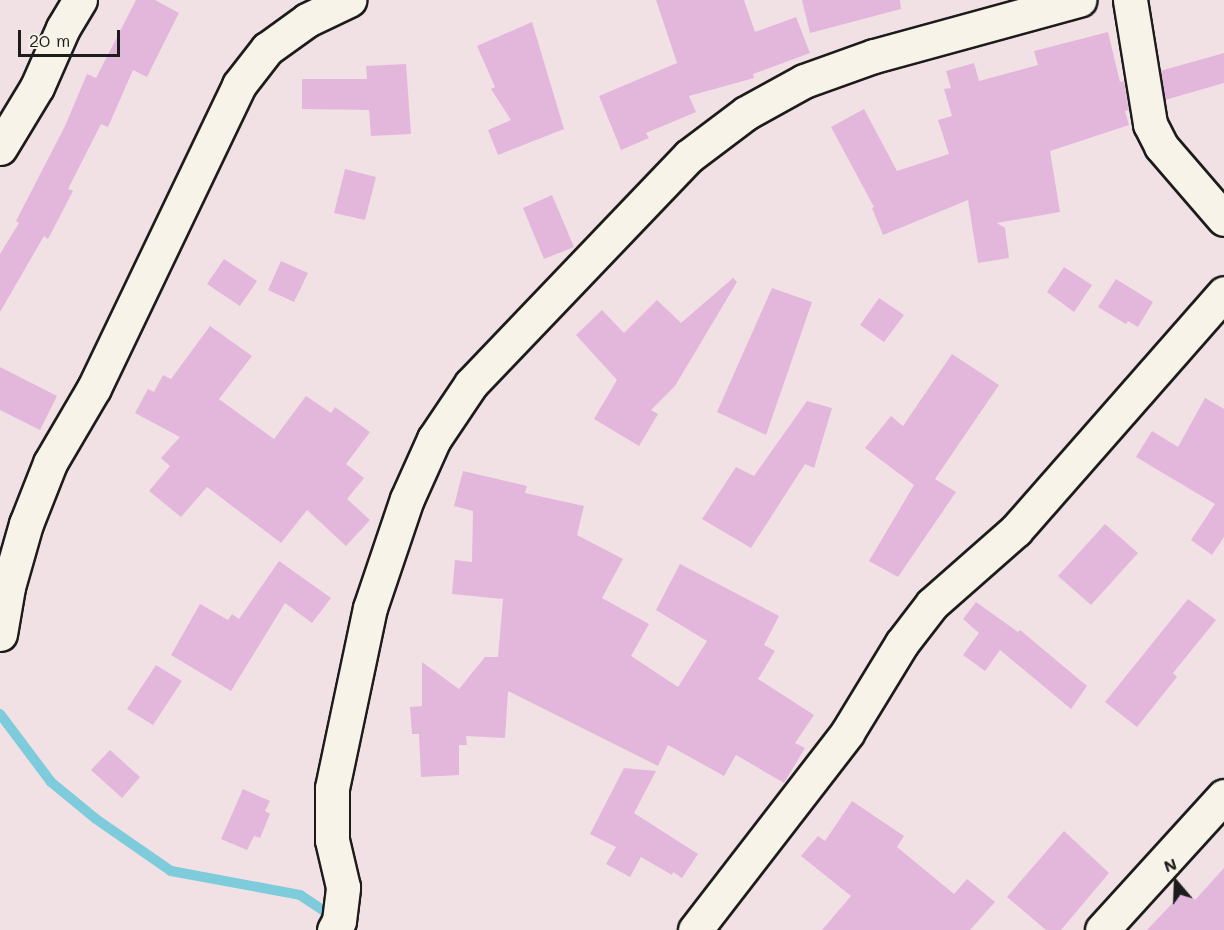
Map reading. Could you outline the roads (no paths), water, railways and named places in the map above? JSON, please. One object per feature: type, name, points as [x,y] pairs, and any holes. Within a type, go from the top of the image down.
[{"type":"street","points":[[0,148],[37,87],[63,28],[80,0]]},
{"type":"street","points":[[0,634],[8,587],[26,524],[50,463],[94,388],[239,85],[267,49],[307,20],[349,0]]},
{"type":"street","points":[[334,930],[339,921],[343,887],[332,840],[332,788],[370,608],[416,479],[434,439],[471,384],[688,156],[746,113],[804,81],[874,56],[1079,0]]},
{"type":"street","points":[[1131,0],[1150,124],[1161,146],[1224,219]]},
{"type":"street","points":[[695,930],[847,733],[902,643],[932,604],[1016,530],[1224,293]]},
{"type":"street","points":[[1102,930],[1224,796]]},
{"type":"waterway","points":[[0,714],[51,782],[96,819],[171,871],[300,895],[335,918]]}]
